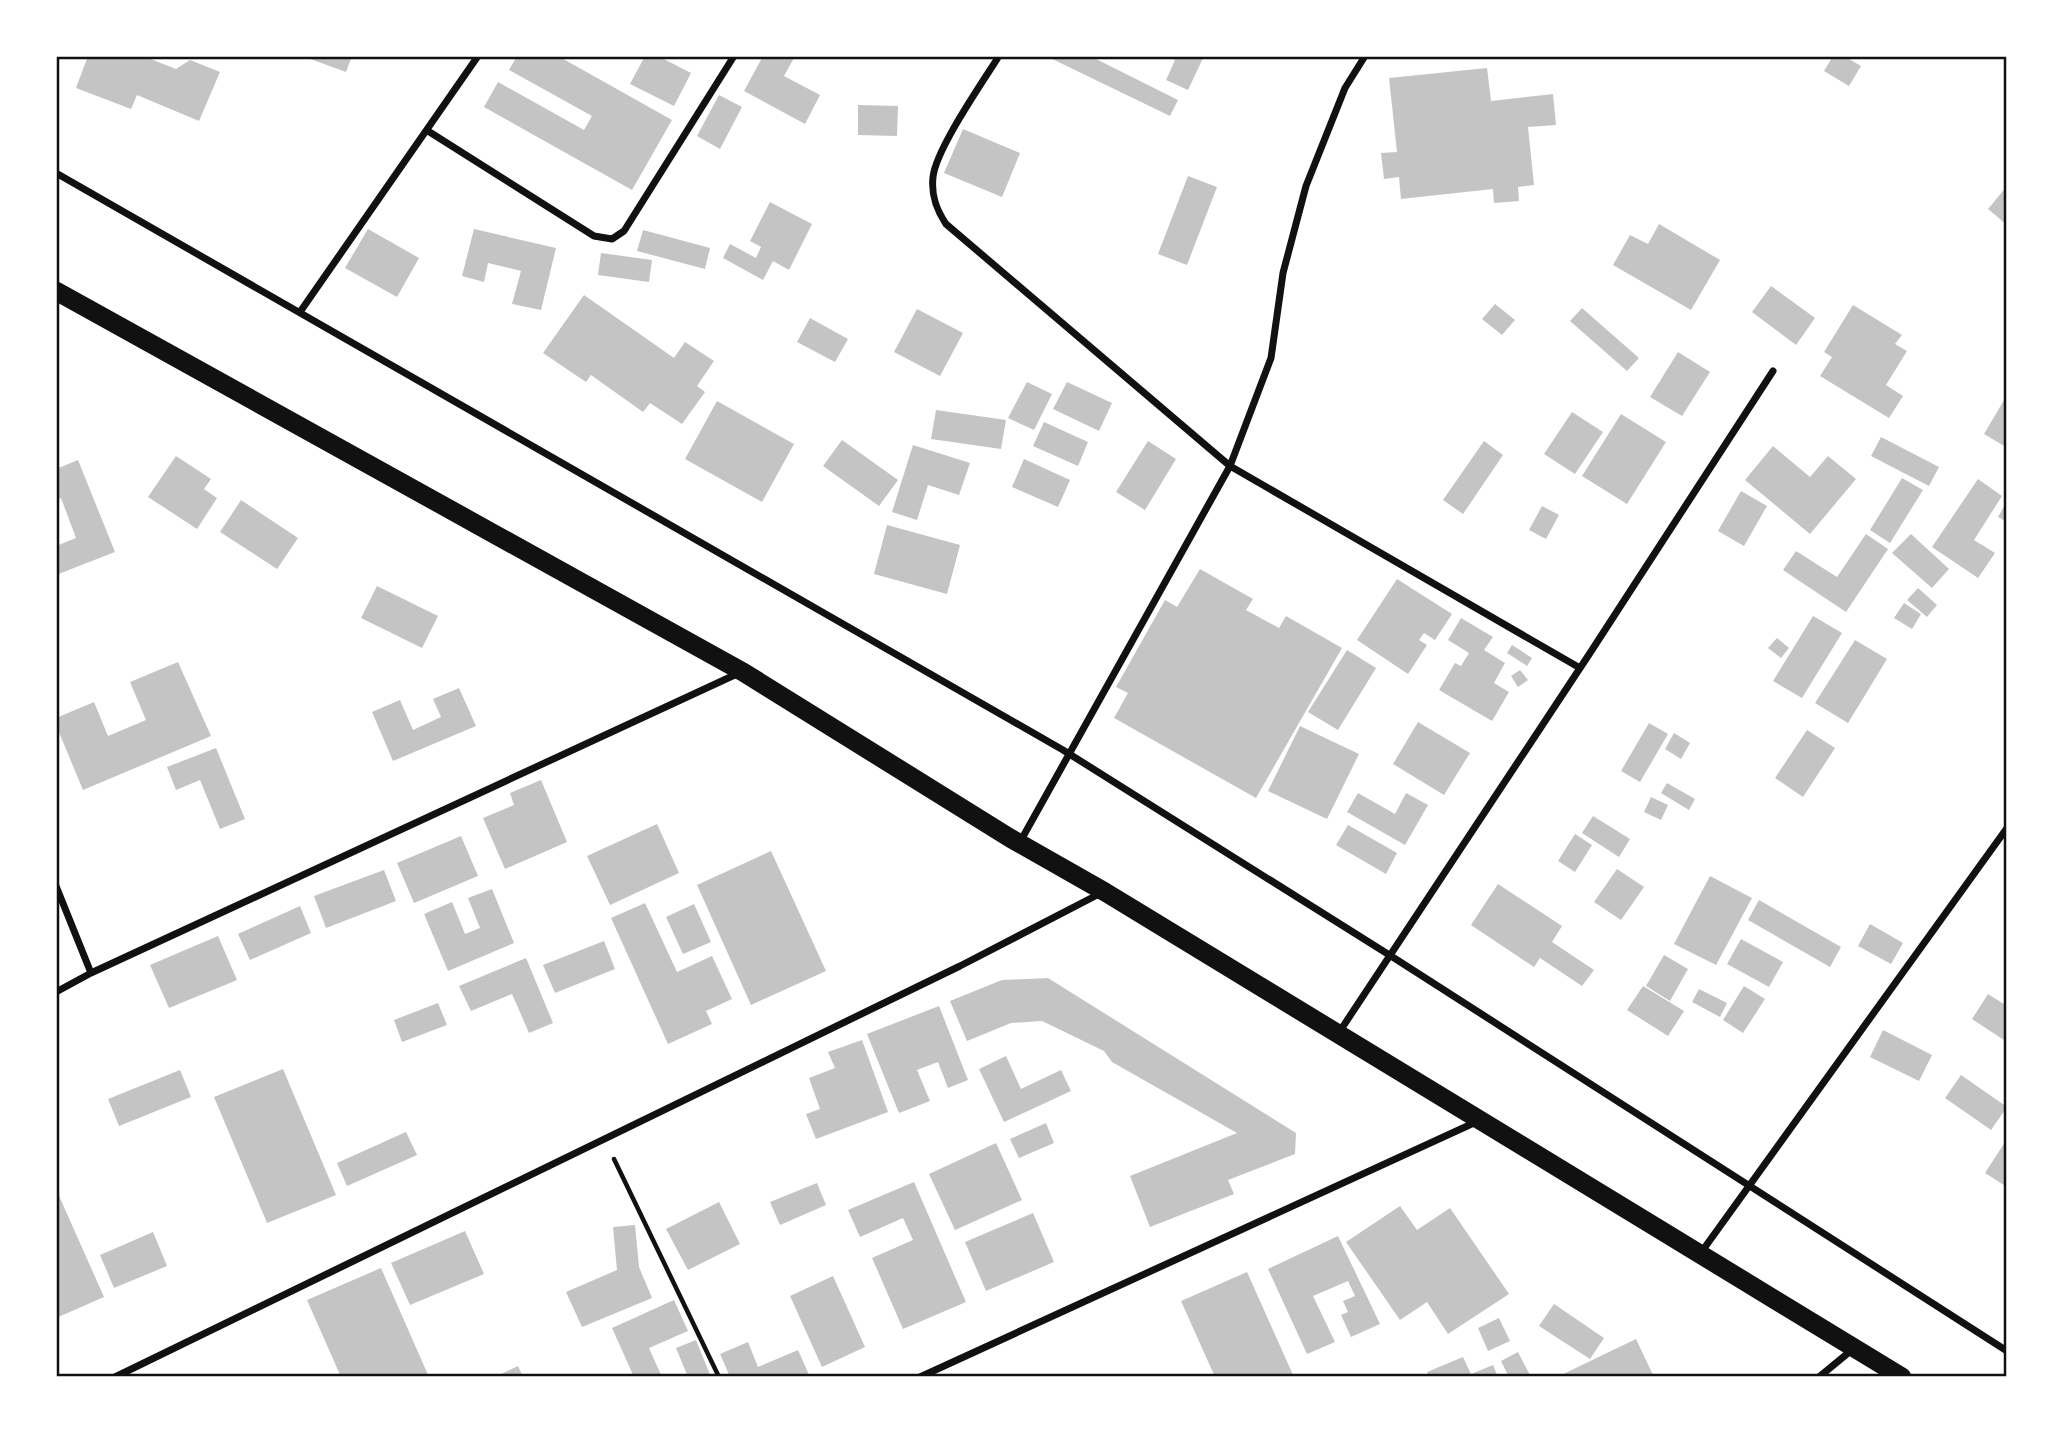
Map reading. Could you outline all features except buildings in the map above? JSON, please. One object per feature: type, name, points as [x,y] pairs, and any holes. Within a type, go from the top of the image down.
[{"type":"highway","points":[[56,291],[743,672],[1019,843],[1105,892],[1902,1377]]},
{"type":"street","points":[[300,312],[478,56]]},
{"type":"street","points":[[428,131],[594,236],[612,239],[624,231],[734,56]]},
{"type":"street","points":[[999,56],[941,153],[933,176],[936,209],[946,224],[1230,466],[1580,668]]},
{"type":"street","points":[[1019,843],[1230,466],[1271,358],[1283,273],[1306,186],[1345,88],[1365,56]]},
{"type":"street","points":[[56,173],[1070,754],[1391,956],[2007,1351]]},
{"type":"street","points":[[1338,1034],[1773,372]]},
{"type":"street","points":[[56,992],[91,973],[743,672]]},
{"type":"street","points":[[1700,1255],[1748,1184],[2007,828]]},
{"type":"street","points":[[56,886],[91,973]]},
{"type":"street","points":[[115,1377],[948,972],[1105,892]]},
{"type":"street","points":[[920,1377],[1480,1120]]},
{"type":"street","points":[[1819,1377],[1853,1348]]},
{"type":"path","points":[[604,1139],[719,1377]]}]
